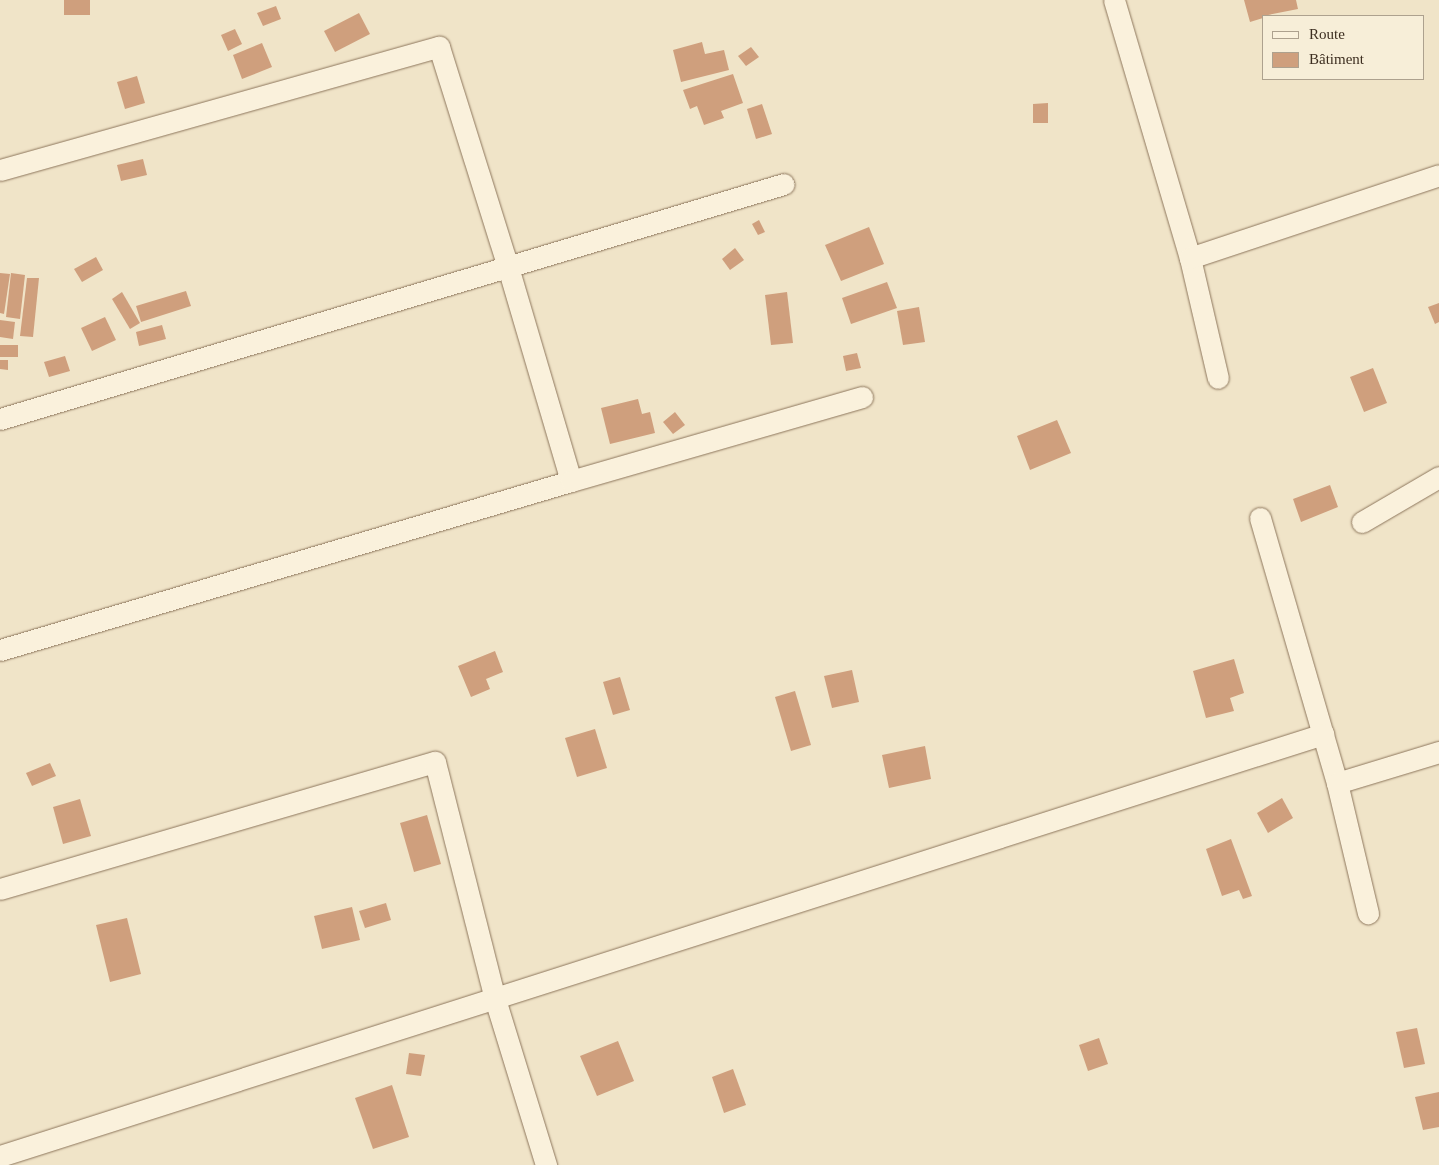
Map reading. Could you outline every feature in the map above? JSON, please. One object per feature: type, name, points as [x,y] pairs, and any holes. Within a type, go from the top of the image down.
[{"type":"street","points":[[1114,0],[1190,258],[1218,378]]},
{"type":"street","points":[[0,170],[439,46],[508,267],[571,481]]},
{"type":"street","points":[[1190,258],[1439,175]]},
{"type":"street","points":[[0,419],[784,184]]},
{"type":"street","points":[[0,650],[862,397]]},
{"type":"street","points":[[1362,522],[1439,477]]},
{"type":"street","points":[[1260,518],[1338,782],[1368,913]]},
{"type":"street","points":[[0,1156],[1323,734]]},
{"type":"street","points":[[1338,782],[1439,752]]},
{"type":"street","points":[[0,889],[435,762],[495,998],[546,1165]]},
{"type":"building","points":[[64,0],[90,0],[90,15],[64,15]]},
{"type":"building","points":[[1244,0],[1296,0],[1298,9],[1262,15],[1262,18],[1250,22]]},
{"type":"building","points":[[276,6],[281,19],[263,26],[257,13]]},
{"type":"building","points":[[359,13],[370,34],[335,52],[324,31]]},
{"type":"building","points":[[235,29],[242,44],[228,51],[221,35]]},
{"type":"building","points":[[702,42],[705,54],[724,50],[729,70],[681,82],[673,50]]},
{"type":"building","points":[[262,43],[272,67],[242,79],[233,55]]},
{"type":"building","points":[[751,47],[759,57],[746,66],[738,56]]},
{"type":"building","points":[[733,74],[743,103],[721,111],[724,118],[704,125],[697,106],[690,109],[683,90]]},
{"type":"building","points":[[137,76],[145,103],[125,109],[117,82]]},
{"type":"building","points":[[1048,103],[1048,123],[1033,123],[1033,104]]},
{"type":"building","points":[[762,104],[772,134],[756,139],[747,109]]},
{"type":"building","points":[[143,159],[147,175],[121,181],[117,165]]},
{"type":"building","points":[[759,220],[765,232],[758,235],[752,224]]},
{"type":"building","points":[[869,227],[884,264],[841,281],[825,245]]},
{"type":"building","points":[[735,248],[744,260],[730,270],[722,259]]},
{"type":"building","points":[[96,257],[103,270],[82,282],[74,269]]},
{"type":"building","points":[[0,273],[10,274],[4,314],[0,313]]},
{"type":"building","points":[[11,273],[25,275],[20,319],[6,317]]},
{"type":"building","points":[[27,278],[39,278],[33,337],[20,336]]},
{"type":"building","points":[[887,282],[897,308],[851,324],[842,298]]},
{"type":"building","points":[[186,291],[191,306],[141,322],[136,306]]},
{"type":"building","points":[[122,292],[140,323],[130,329],[112,299]]},
{"type":"building","points":[[787,292],[793,343],[771,345],[765,295]]},
{"type":"building","points":[[1439,303],[1439,322],[1435,324],[1428,307]]},
{"type":"building","points":[[919,307],[925,342],[903,345],[897,311]]},
{"type":"building","points":[[105,317],[116,340],[92,351],[81,328]]},
{"type":"building","points":[[0,320],[15,322],[13,339],[0,337]]},
{"type":"building","points":[[162,325],[166,339],[139,346],[136,332]]},
{"type":"building","points":[[0,345],[18,345],[18,357],[0,357]]},
{"type":"building","points":[[857,353],[861,368],[846,371],[843,356]]},
{"type":"building","points":[[65,356],[70,371],[49,377],[44,362]]},
{"type":"building","points":[[0,360],[8,360],[8,370],[0,369]]},
{"type":"building","points":[[1373,368],[1387,403],[1364,412],[1350,377]]},
{"type":"building","points":[[638,399],[642,414],[650,412],[655,433],[610,444],[601,408]]},
{"type":"building","points":[[675,412],[685,425],[673,434],[663,422]]},
{"type":"building","points":[[1057,420],[1071,453],[1030,470],[1017,436]]},
{"type":"building","points":[[1330,485],[1338,507],[1301,522],[1293,499]]},
{"type":"building","points":[[495,651],[503,672],[486,679],[490,689],[471,697],[458,666]]},
{"type":"building","points":[[1234,659],[1244,693],[1230,698],[1234,711],[1206,718],[1193,671]]},
{"type":"building","points":[[852,670],[859,702],[832,708],[824,676]]},
{"type":"building","points":[[620,677],[630,710],[613,715],[603,682]]},
{"type":"building","points":[[795,691],[811,745],[791,751],[775,697]]},
{"type":"building","points":[[595,729],[607,768],[577,777],[565,738]]},
{"type":"building","points":[[925,746],[931,779],[889,788],[882,755]]},
{"type":"building","points":[[50,763],[56,776],[32,786],[26,773]]},
{"type":"building","points":[[1282,798],[1293,818],[1268,833],[1257,813]]},
{"type":"building","points":[[80,799],[91,836],[63,844],[53,807]]},
{"type":"building","points":[[427,815],[441,864],[414,872],[400,823]]},
{"type":"building","points":[[1231,839],[1252,896],[1243,899],[1239,890],[1222,896],[1206,849]]},
{"type":"building","points":[[386,903],[391,920],[365,928],[359,911]]},
{"type":"building","points":[[352,907],[360,940],[322,949],[314,916]]},
{"type":"building","points":[[127,918],[141,974],[110,982],[96,925]]},
{"type":"building","points":[[1417,1028],[1425,1064],[1404,1068],[1396,1032]]},
{"type":"building","points":[[1099,1038],[1108,1064],[1088,1071],[1079,1045]]},
{"type":"building","points":[[618,1041],[634,1081],[597,1096],[580,1056]]},
{"type":"building","points":[[409,1053],[425,1055],[421,1076],[406,1074]]},
{"type":"building","points":[[733,1069],[746,1105],[724,1113],[712,1077]]},
{"type":"building","points":[[392,1085],[409,1137],[373,1149],[355,1098]]},
{"type":"building","points":[[1439,1092],[1439,1127],[1423,1130],[1415,1097]]}]
